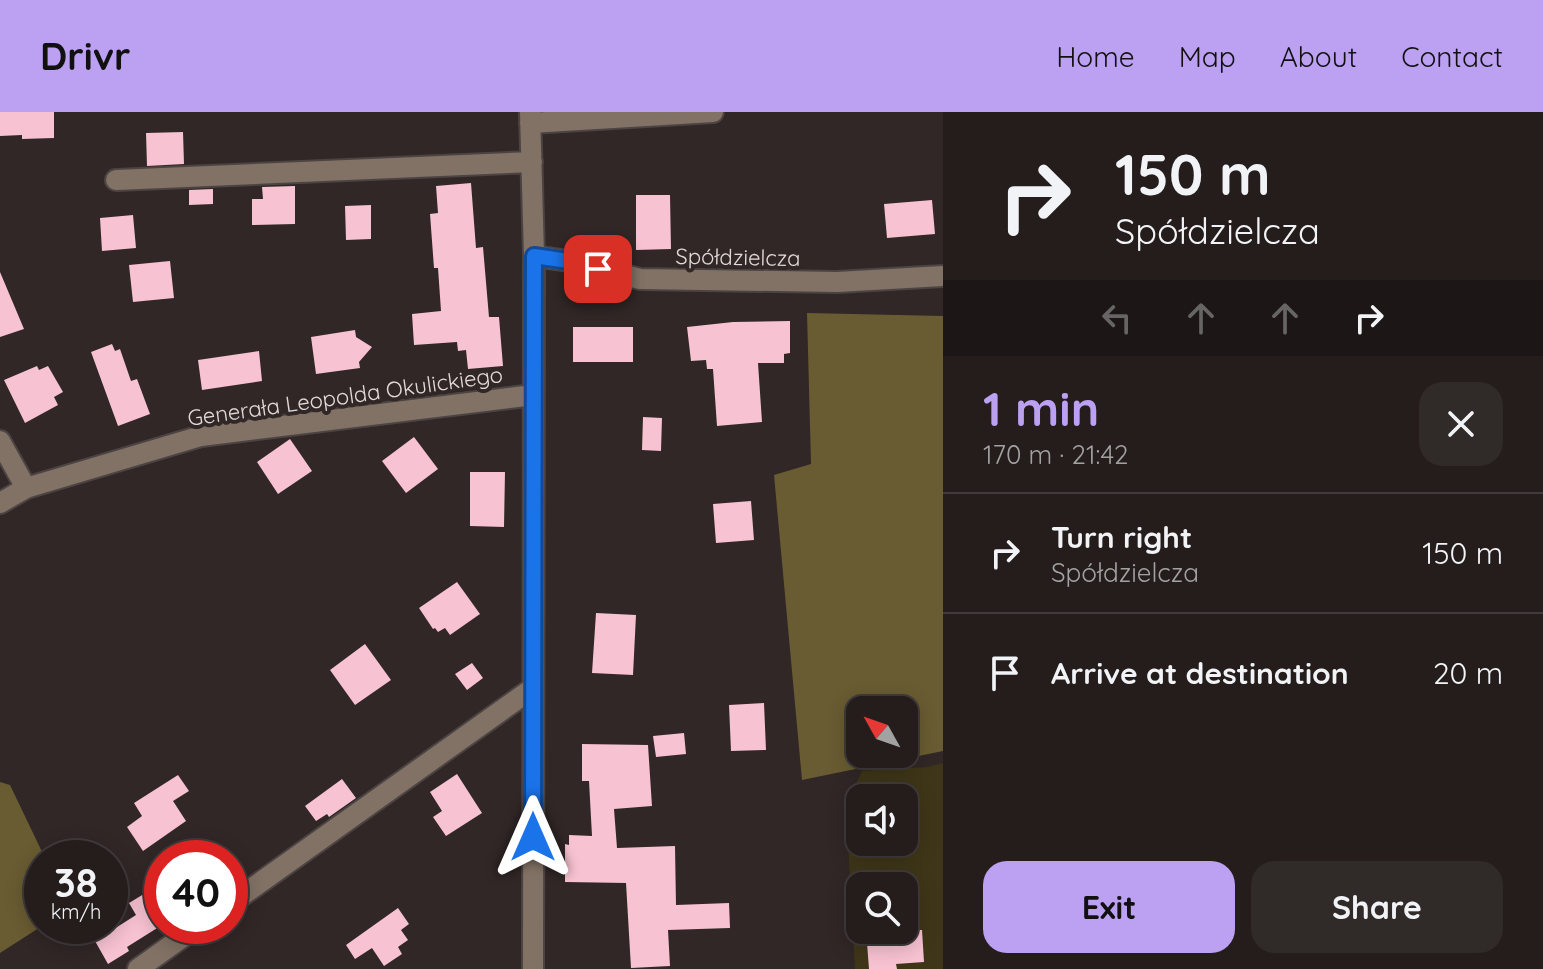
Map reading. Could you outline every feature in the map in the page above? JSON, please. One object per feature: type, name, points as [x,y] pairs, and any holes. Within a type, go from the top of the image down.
[{"type":"street","points":[[530,117],[713,112]]},
{"type":"street","name":"Generała Leopolda Okulickiego","points":[[530,117],[534,256],[533,969]]},
{"type":"street","points":[[116,180],[532,162]]},
{"type":"street","name":"Spółdzielcza","points":[[534,256],[575,262],[640,279],[837,282],[943,276]]},
{"type":"street","name":"Generała Leopolda Okulickiego","points":[[0,503],[26,488],[201,436],[533,395]]},
{"type":"street","points":[[0,441],[26,488]]},
{"type":"street","points":[[248,891],[533,688]]},
{"type":"street","points":[[138,969],[173,944]]},
{"type":"shaded area","points":[[807,313],[943,316],[943,751],[918,756],[918,696],[846,696],[846,768],[860,768],[802,780],[774,475],[811,464]]},
{"type":"shaded area","points":[[943,763],[943,969],[855,969],[854,944],[918,944],[918,872],[850,872],[849,856],[918,856],[918,784],[856,784],[862,771]]},
{"type":"shaded area","points":[[0,782],[10,785],[36,840],[24,840],[24,938],[0,953]]},
{"type":"building","points":[[0,112],[54,112],[54,138],[0,136]]},
{"type":"building","points":[[183,132],[184,164],[147,166],[146,133]]},
{"type":"building","points":[[471,183],[476,248],[483,247],[489,317],[499,317],[503,366],[468,369],[466,350],[458,351],[457,342],[414,345],[412,314],[441,311],[430,214],[438,213],[436,186]]},
{"type":"building","points":[[295,186],[295,224],[252,225],[252,199],[263,199],[262,187]]},
{"type":"building","points":[[213,189],[213,204],[189,205],[189,190]]},
{"type":"building","points":[[636,195],[670,195],[671,249],[636,250]]},
{"type":"building","points":[[932,200],[935,234],[887,238],[884,204]]},
{"type":"building","points":[[371,205],[371,239],[346,240],[345,206]]},
{"type":"building","points":[[133,215],[136,248],[102,251],[100,218]]},
{"type":"building","points":[[170,261],[174,298],[133,302],[129,265]]},
{"type":"building","points":[[0,272],[24,329],[0,337]]},
{"type":"building","points":[[790,321],[790,353],[784,354],[784,363],[758,363],[762,422],[717,426],[713,369],[707,369],[706,360],[691,361],[687,327]]},
{"type":"building","points":[[573,327],[633,327],[633,362],[573,362]]},
{"type":"building","points":[[355,330],[356,337],[372,347],[359,362],[360,368],[316,374],[311,337]]},
{"type":"building","points":[[112,344],[115,351],[120,349],[131,381],[137,379],[150,414],[118,426],[91,352]]},
{"type":"building","points":[[259,351],[262,381],[202,390],[198,360]]},
{"type":"building","points":[[37,366],[39,370],[48,366],[63,392],[54,397],[58,405],[25,423],[4,380]]},
{"type":"building","points":[[643,417],[662,418],[661,451],[642,450]]},
{"type":"building","points":[[414,437],[438,469],[406,493],[382,461]]},
{"type":"building","points":[[290,439],[312,471],[278,494],[257,462]]},
{"type":"building","points":[[470,472],[505,472],[504,527],[470,526]]},
{"type":"building","points":[[751,501],[754,540],[716,543],[713,504]]},
{"type":"building","points":[[457,582],[480,614],[450,635],[445,628],[438,632],[419,608]]},
{"type":"building","points":[[596,613],[636,615],[633,675],[592,673]]},
{"type":"building","points":[[365,644],[391,680],[355,705],[330,670]]},
{"type":"building","points":[[472,663],[483,678],[467,690],[455,674]]},
{"type":"building","points":[[764,703],[766,750],[731,751],[729,705]]},
{"type":"building","points":[[684,733],[686,754],[656,757],[653,736]]},
{"type":"building","points":[[582,744],[648,745],[652,806],[614,809],[617,848],[675,846],[676,905],[729,903],[730,928],[668,930],[670,966],[631,968],[626,883],[565,882],[565,844],[569,845],[569,835],[592,836],[589,781],[582,781]]},
{"type":"building","points":[[457,774],[482,813],[446,836],[433,817],[442,811],[430,792]]},
{"type":"building","points":[[178,775],[189,791],[173,801],[186,821],[159,840],[144,840],[143,851],[127,827],[142,816],[134,803]]},
{"type":"building","points":[[342,779],[356,798],[329,817],[327,814],[316,821],[305,806]]},
{"type":"building","points":[[144,894],[144,936],[127,947],[129,951],[108,964],[97,944],[128,944],[128,920],[136,915],[129,903]]},
{"type":"building","points":[[398,908],[409,924],[401,930],[408,940],[398,947],[402,954],[384,966],[372,948],[355,959],[346,945]]},
{"type":"building","points":[[918,930],[922,930],[924,962],[896,964],[897,969],[869,969],[867,944],[918,944]]},
{"type":"route","points":[[533,837],[534,256],[598,269]]}]
